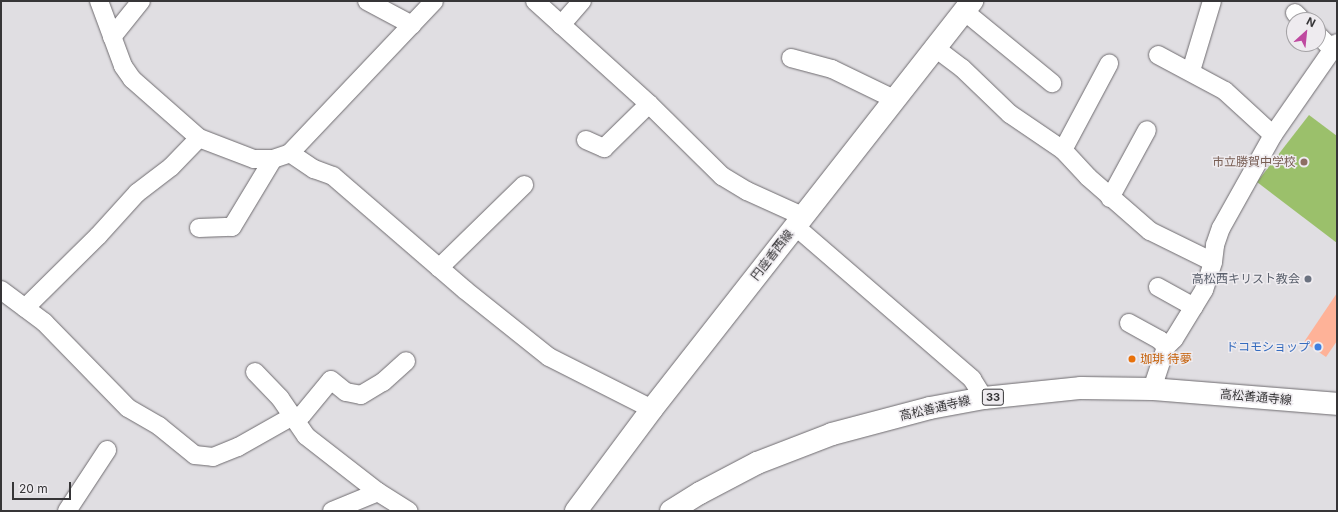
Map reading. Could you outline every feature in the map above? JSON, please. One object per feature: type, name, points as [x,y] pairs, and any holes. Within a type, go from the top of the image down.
[{"type":"main road","name":"円座香西線","points":[[576,511],[652,409],[934,47],[968,6]]},
{"type":"main road","name":"高松善通寺線","points":[[671,511],[700,493],[757,463],[832,434],[930,408],[984,398],[1081,388],[1152,389],[1337,404]]},
{"type":"street","points":[[99,1],[123,66],[132,79],[199,138],[254,159],[273,159],[290,154],[434,1]]},
{"type":"street","points":[[112,37],[141,1]]},
{"type":"street","points":[[367,1],[412,25]]},
{"type":"street","points":[[535,1],[649,104],[722,176],[799,221],[972,379],[984,398]]},
{"type":"street","points":[[560,25],[582,1]]},
{"type":"street","points":[[1191,71],[1212,1]]},
{"type":"street","points":[[968,6],[1052,83]]},
{"type":"street","points":[[1152,389],[1166,348],[1174,340],[1204,290],[1213,262],[1215,245],[1221,228],[1273,135],[1335,46],[1326,40]]},
{"type":"street","points":[[934,47],[962,68],[1010,114],[1063,150],[1110,198],[1150,231],[1213,262]]},
{"type":"street","points":[[1158,55],[1225,90],[1273,135]]},
{"type":"street","points":[[791,58],[832,69],[894,99]]},
{"type":"street","points":[[1063,150],[1110,64]]},
{"type":"street","points":[[586,140],[604,148],[649,104]]},
{"type":"street","points":[[1110,198],[1147,130]]},
{"type":"street","points":[[25,308],[98,236],[137,193],[171,167],[199,138]]},
{"type":"street","points":[[290,154],[314,169],[333,176],[439,268],[549,357],[652,409]]},
{"type":"street","points":[[198,228],[232,227],[273,159]]},
{"type":"street","points":[[439,268],[524,185]]},
{"type":"street","points":[[1158,287],[1194,307]]},
{"type":"street","points":[[1,290],[44,322],[128,408],[159,426],[195,455],[213,457],[238,447],[291,417],[302,415],[331,380],[346,392],[361,395],[383,382],[406,361]]},
{"type":"street","points":[[1129,323],[1160,340],[1166,348]]},
{"type":"street","points":[[255,372],[280,398],[291,417],[306,436],[378,492],[409,511]]},
{"type":"street","points":[[67,511],[107,450]]},
{"type":"street","points":[[332,511],[378,492]]},
{"type":"green space","name":"市立勝賀中学校","points":[[1309,115],[1337,136],[1337,243],[1257,182]]},
{"type":"building","points":[[1337,293],[1337,341],[1326,357],[1304,342]]},
{"type":"place","name":"市立勝賀中学校","points":[[1304,162]]},
{"type":"place","name":"高松西キリスト教会","points":[[1308,279]]},
{"type":"place","name":"ドコモショップ","points":[[1318,347]]},
{"type":"place","name":"珈琲 待夢","points":[[1132,359]]}]
